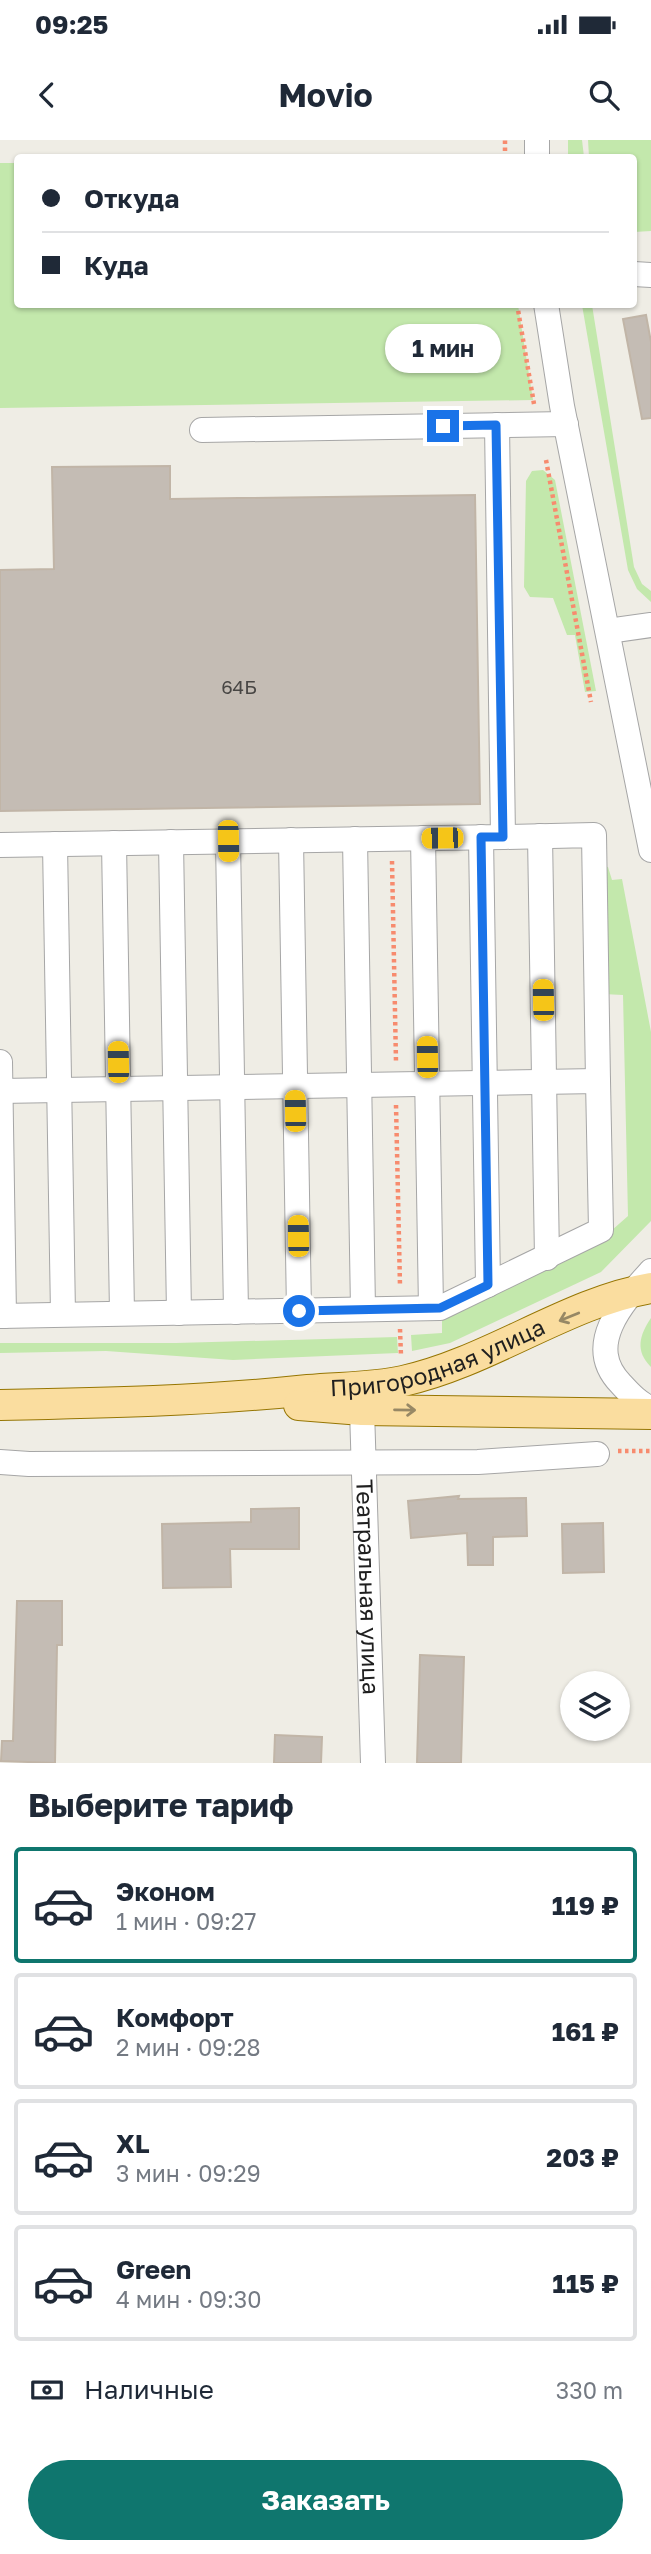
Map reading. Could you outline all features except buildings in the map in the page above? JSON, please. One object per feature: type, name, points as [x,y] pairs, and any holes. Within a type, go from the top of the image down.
[{"type":"main road","name":"Пригородная улица","points":[[0,1405],[215,1400],[401,1381],[468,1362],[645,1284]]},
{"type":"main road","name":"Пригородная улица","points":[[215,1400],[362,1410],[651,1414]]},
{"type":"street","points":[[547,308],[566,424],[651,850]]},
{"type":"street","points":[[202,430],[566,424]]},
{"type":"street","points":[[488,1285],[485,1083],[492,837],[496,425]]},
{"type":"street","points":[[608,631],[651,625]]},
{"type":"street","points":[[0,845],[594,835],[601,1230],[440,1308],[2,1316],[0,1062]]},
{"type":"street","points":[[540,836],[547,1258]]},
{"type":"street","points":[[423,838],[431,1308]]},
{"type":"street","points":[[355,839],[363,1309]]},
{"type":"street","points":[[291,840],[299,1311]]},
{"type":"street","points":[[228,841],[236,1312]]},
{"type":"street","points":[[171,842],[178,1312]]},
{"type":"street","points":[[114,843],[122,1313]]},
{"type":"street","points":[[55,844],[63,1314]]},
{"type":"street","points":[[0,1091],[598,1081]]},
{"type":"street","points":[[645,1284],[615,1314],[605,1338],[606,1362],[631,1395],[651,1409]]},
{"type":"street","name":"Театральная улица","points":[[362,1410],[373,1763]]},
{"type":"street","points":[[0,1462],[478,1462],[597,1454]]},
{"type":"path","points":[[518,308],[591,702]]},
{"type":"path","points":[[392,839],[401,1381]]},
{"type":"path","points":[[597,1454],[628,1449],[651,1451]]},
{"type":"green space","points":[[568,140],[582,140],[584,154],[568,154]]},
{"type":"green space","points":[[588,140],[651,140],[651,231],[637,232],[637,154],[589,154]]},
{"type":"green space","points":[[0,163],[14,163],[14,308],[518,308],[533,400],[0,408]]},
{"type":"green space","points":[[583,308],[592,308],[634,567],[642,584],[651,591],[651,602],[637,589],[628,570]]},
{"type":"green space","points":[[543,470],[555,480],[596,691],[585,692],[575,635],[567,635],[553,598],[530,597],[524,587],[526,481],[532,471]]},
{"type":"green space","points":[[604,867],[608,867],[612,880],[622,879],[651,1032],[651,1221],[601,1272],[450,1343],[412,1351],[411,1335],[442,1333],[442,1318],[603,1238],[628,1216],[623,995],[603,994]]},
{"type":"green space","points":[[651,1318],[651,1367],[643,1355],[640,1343]]},
{"type":"green space","points":[[397,1337],[398,1353],[233,1360],[106,1351],[0,1353],[0,1343],[176,1343]]},
{"type":"route","points":[[299,1311],[440,1308],[488,1285],[481,837],[503,837],[496,425],[443,426]]}]
